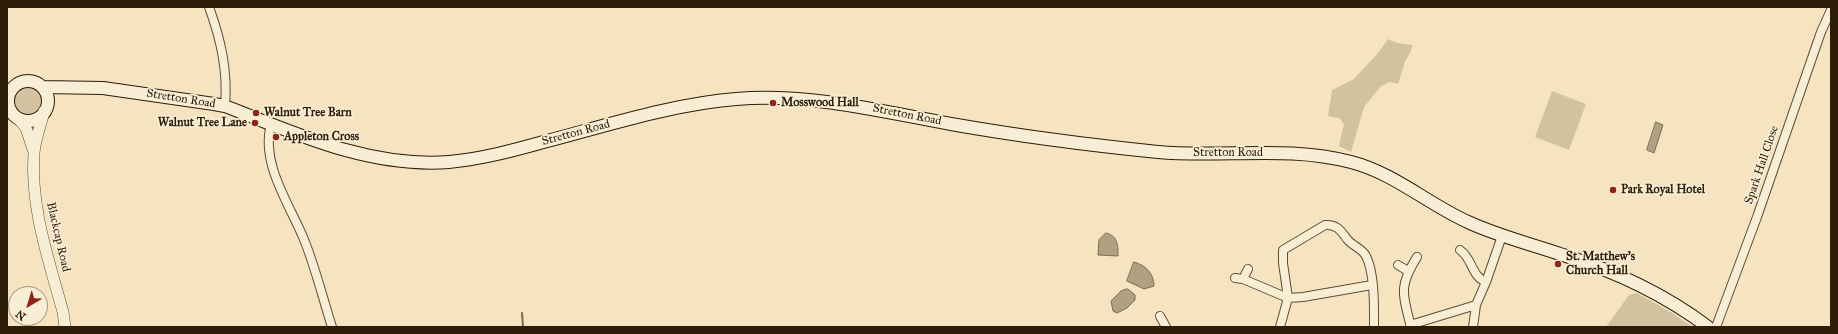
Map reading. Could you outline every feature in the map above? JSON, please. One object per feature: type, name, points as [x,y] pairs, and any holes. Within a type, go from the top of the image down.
[{"type":"main road","points":[[27,81],[33,82],[43,88],[48,100],[46,109],[35,119],[30,120],[18,118],[8,105],[11,85],[27,81]]},
{"type":"main road","name":"Stretton Road","points":[[43,88],[120,90],[225,106],[306,139],[357,154],[412,162],[447,162],[473,159],[508,152],[622,121],[704,103],[741,98],[796,98],[858,106],[956,124],[1041,137],[1163,152],[1216,154],[1283,153],[1325,156],[1350,162],[1376,171],[1447,212],[1474,225],[1502,236],[1605,270],[1666,298],[1708,327]]},
{"type":"main road","name":"Stretton Road","points":[[46,109],[60,96],[83,88]]},
{"type":"street","points":[[209,7],[221,43],[226,80],[225,106]]},
{"type":"street","name":"Spark Hall Close","points":[[1716,327],[1831,10]]},
{"type":"street","name":"Blackcap Road","points":[[46,109],[34,151],[33,185],[41,225],[63,312],[65,327]]},
{"type":"street","name":"Blackcap Road","points":[[18,118],[26,128],[34,151]]},
{"type":"street","points":[[271,124],[268,140],[272,166],[305,241],[332,327]]},
{"type":"street","points":[[1280,327],[1288,298],[1283,263],[1283,250],[1325,225],[1337,226],[1347,239],[1366,256],[1375,307],[1374,327]]},
{"type":"street","points":[[1473,327],[1476,305],[1486,282],[1502,236]]},
{"type":"street","points":[[1460,250],[1470,260],[1476,276],[1486,282]]},
{"type":"street","points":[[1417,258],[1408,271],[1403,292],[1410,326],[1476,305]]},
{"type":"street","points":[[1398,265],[1408,271]]},
{"type":"street","points":[[1248,269],[1239,278],[1288,298],[1303,298],[1372,285]]},
{"type":"street","points":[[1160,316],[1166,327]]},
{"type":"shaded area","points":[[1388,39],[1397,43],[1413,45],[1405,62],[1398,84],[1390,82],[1381,86],[1364,107],[1351,152],[1339,146],[1344,124],[1339,118],[1328,116],[1332,90],[1354,79],[1379,52]]},
{"type":"shaded area","points":[[29,85],[35,86],[42,92],[45,101],[44,107],[38,114],[29,117],[23,116],[16,110],[13,101],[14,95],[20,88]]},
{"type":"shaded area","points":[[1552,91],[1586,104],[1569,150],[1535,137]]},
{"type":"shaded area","points":[[1656,122],[1663,125],[1654,153],[1647,150]]},
{"type":"shaded area","points":[[1106,233],[1113,236],[1115,239],[1118,256],[1098,255],[1099,240]]},
{"type":"shaded area","points":[[1134,262],[1142,265],[1151,273],[1154,286],[1144,289],[1127,281]]},
{"type":"shaded area","points":[[1128,289],[1135,295],[1135,300],[1127,308],[1117,313],[1113,311],[1111,301],[1121,291]]},
{"type":"shaded area","points":[[1637,293],[1693,327],[1606,327],[1629,295]]},
{"type":"waterway","points":[[522,313],[523,327]]},
{"type":"place","name":"Mosswood Hall","points":[[773,103]]},
{"type":"place","name":"Walnut Tree Barn","points":[[256,113]]},
{"type":"place","name":"Walnut Tree Lane","points":[[255,123]]},
{"type":"place","name":"Appleton Cross","points":[[276,137]]},
{"type":"place","name":"Park Royal Hotel","points":[[1613,190]]},
{"type":"place","name":"St. Matthew's Church Hall","points":[[1558,264]]}]
